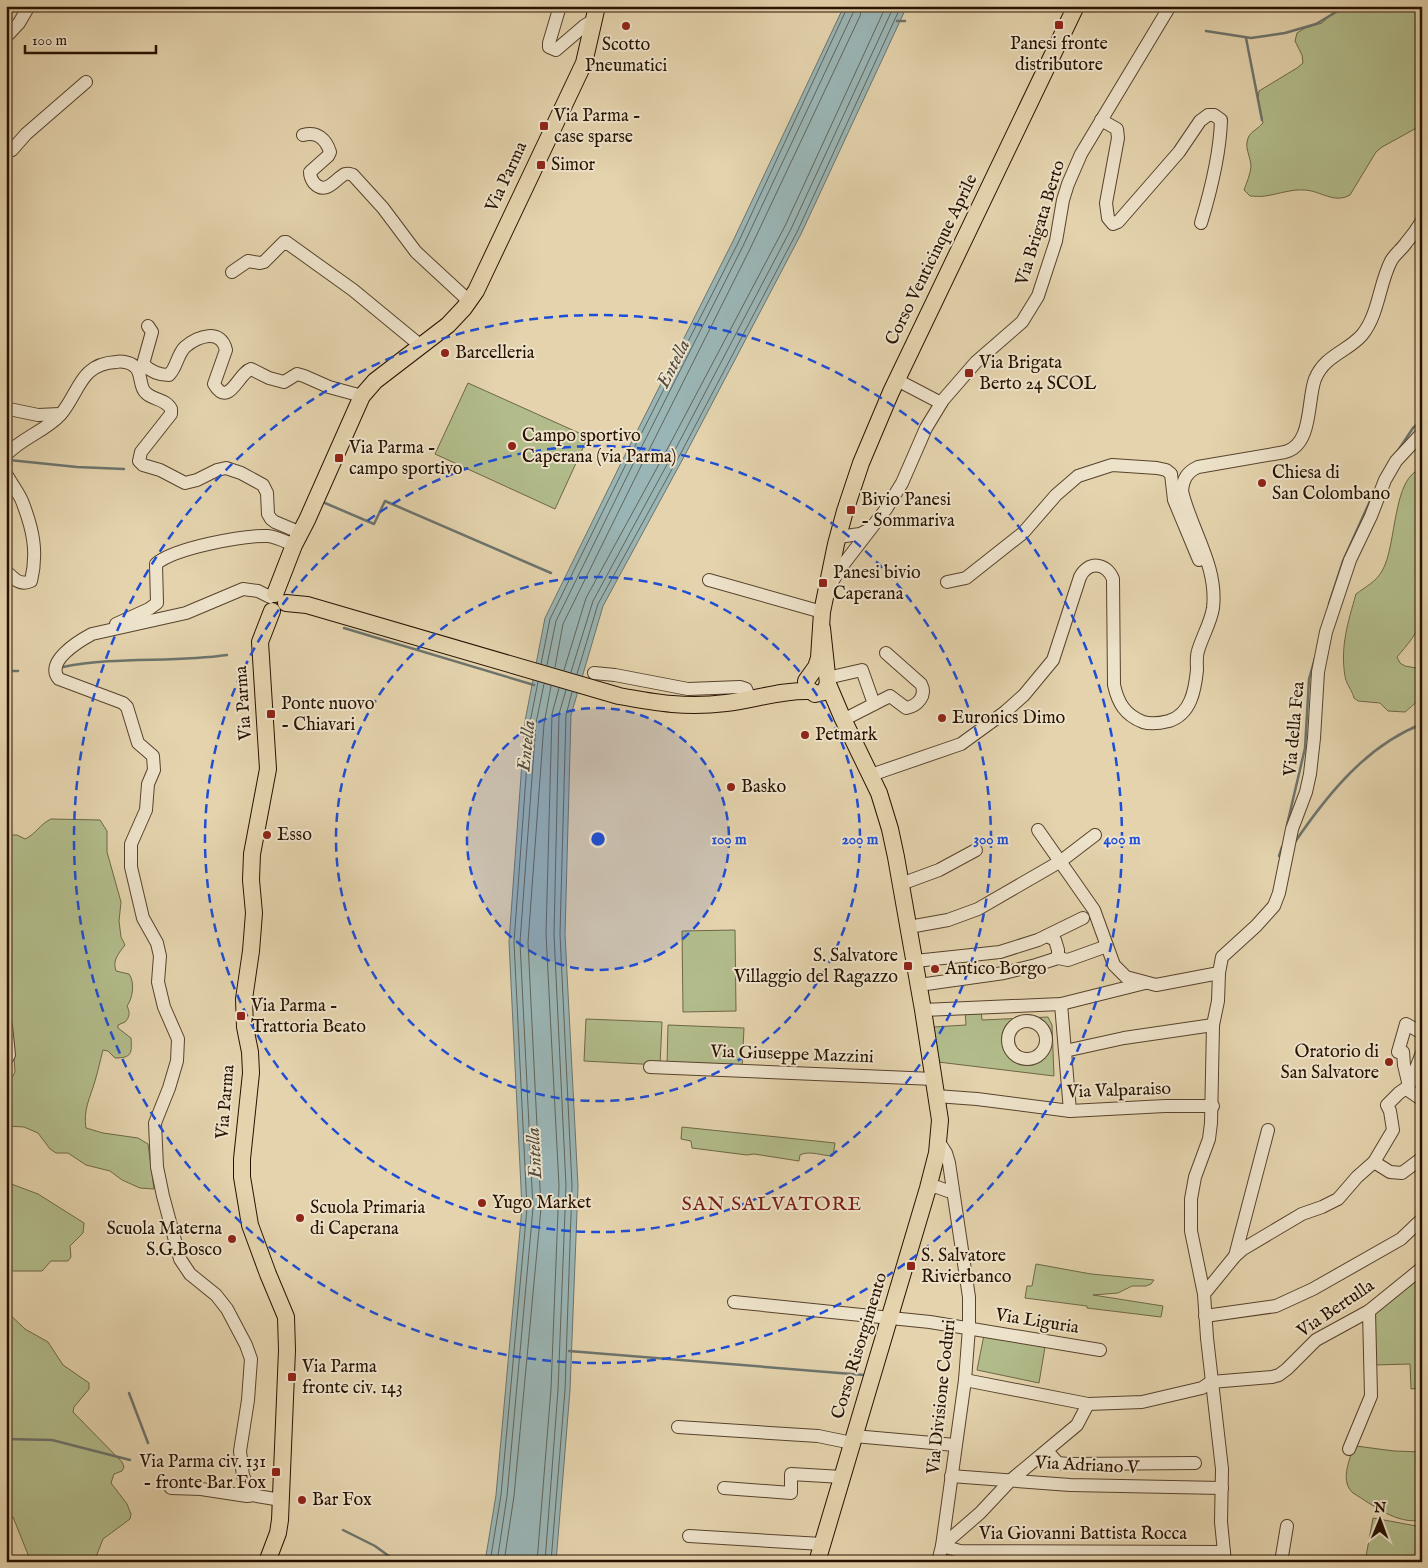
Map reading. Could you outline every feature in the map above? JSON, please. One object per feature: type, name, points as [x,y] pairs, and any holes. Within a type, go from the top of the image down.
[{"type":"main road","name":"Corso Venticinque Aprile","points":[[901,884],[885,810],[871,775],[843,719],[817,684],[826,593],[837,540],[861,462],[897,380],[1076,6]]},
{"type":"main road","name":"Via Parma","points":[[267,1562],[278,1533],[281,1500],[287,1350],[286,1316],[250,1226],[242,1177],[242,1159],[251,1073],[250,1052],[244,1027],[244,999],[254,913],[251,880],[252,863],[268,769],[260,642],[297,539],[362,396],[375,380],[448,325],[476,292],[581,70],[595,13]]},
{"type":"main road","points":[[276,601],[306,605],[619,696],[667,705],[714,705],[750,700],[817,684]]},
{"type":"main road","name":"Corso Risorgimento","points":[[817,1562],[928,1188],[939,1142],[940,1120],[934,1079],[901,884]]},
{"type":"street","points":[[6,37],[19,23],[29,6]]},
{"type":"street","points":[[560,6],[549,43],[551,49],[556,50],[584,26],[595,13]]},
{"type":"street","name":"Via Brigata Berto","points":[[826,593],[839,570],[872,528],[902,483],[926,428],[942,403],[976,362],[1022,322],[1038,296],[1056,241],[1063,200],[1081,154],[1170,6]]},
{"type":"street","points":[[6,152],[12,150],[26,134],[86,82]]},
{"type":"street","points":[[1101,120],[1117,129],[1118,138],[1106,203],[1108,218],[1113,224],[1118,222],[1179,152],[1200,121],[1208,115],[1214,114],[1221,120],[1221,132],[1213,180],[1201,223]]},
{"type":"street","points":[[303,135],[317,134],[329,148],[330,152],[310,172],[310,176],[315,184],[321,187],[328,187],[345,174],[353,175],[382,208],[416,252],[469,301]]},
{"type":"street","points":[[871,775],[962,744],[998,718],[1024,695],[1053,660],[1082,572],[1091,566],[1097,565],[1107,569],[1113,579],[1114,685],[1117,698],[1124,710],[1134,718],[1153,724],[1173,720],[1184,712],[1191,700],[1197,669],[1197,654],[1213,609],[1213,591],[1208,562],[1184,498],[1182,483],[1191,470],[1198,466],[1277,454],[1292,450],[1298,446],[1305,430],[1316,378],[1328,360],[1360,337],[1366,329],[1375,310],[1392,260],[1422,221]]},
{"type":"street","points":[[232,272],[248,261],[264,262],[286,242],[353,290],[421,346]]},
{"type":"street","points":[[148,326],[152,332],[143,364],[148,369],[157,373],[169,375],[185,347],[204,336],[210,335],[218,337],[226,346],[214,384],[217,389],[223,392],[233,389],[241,375],[246,370],[251,369],[284,382],[292,375],[304,376],[329,388],[362,396]]},
{"type":"street","points":[[6,455],[60,414],[85,376],[94,367],[106,363],[120,362],[134,365],[138,370],[145,393],[164,402],[171,409],[171,414],[142,452],[139,461],[185,483],[226,468],[241,472],[264,485],[267,493],[268,514],[271,519],[297,539]]},
{"type":"street","points":[[897,380],[942,403]]},
{"type":"street","points":[[6,410],[38,414],[60,414]]},
{"type":"street","name":"Via della Fea","points":[[1225,1557],[1221,1522],[1222,1469],[1204,1294],[1191,1231],[1191,1199],[1195,1177],[1208,1139],[1213,1106],[1213,1025],[1218,1002],[1219,973],[1222,957],[1256,926],[1274,906],[1279,893],[1292,829],[1306,792],[1310,774],[1318,672],[1326,632],[1350,560],[1371,516],[1385,480],[1396,461],[1422,433]]},
{"type":"street","points":[[947,582],[966,578],[1023,534],[1056,495],[1078,476],[1112,466],[1157,468],[1166,470],[1171,474],[1174,500],[1199,559],[1202,562],[1208,562]]},
{"type":"street","points":[[6,474],[21,500],[34,536],[35,546],[31,581],[25,584],[6,571]]},
{"type":"street","points":[[854,550],[844,550],[837,540],[860,534],[872,528]]},
{"type":"street","points":[[100,632],[104,626],[117,623],[154,607],[157,603],[158,589],[156,564],[162,559],[231,539],[270,536],[297,539]]},
{"type":"street","points":[[709,580],[822,620]]},
{"type":"street","points":[[256,1495],[250,1489],[243,1476],[240,1451],[248,1400],[251,1358],[227,1309],[216,1295],[190,1274],[180,1260],[157,1166],[155,1122],[178,1061],[178,1039],[164,1007],[158,982],[160,956],[157,943],[144,918],[132,867],[131,844],[146,810],[148,784],[154,770],[153,756],[138,743],[127,707],[123,703],[60,679],[55,674],[55,665],[83,639],[100,632],[186,613],[244,589],[258,591],[276,601]]},
{"type":"street","points":[[843,719],[890,696],[906,708],[910,708],[923,696],[924,690],[921,684],[886,653]]},
{"type":"street","points":[[817,684],[862,670],[874,704]]},
{"type":"street","points":[[594,673],[616,675],[688,690],[740,687],[746,689],[750,700]]},
{"type":"street","points":[[1038,830],[1094,910],[1114,966],[1126,977],[1156,985],[1219,973]]},
{"type":"street","points":[[909,927],[948,920],[971,912],[1060,861],[1095,836]]},
{"type":"street","points":[[901,884],[939,870],[976,850]]},
{"type":"street","points":[[915,961],[1000,952],[1047,936],[1083,918]]},
{"type":"street","points":[[1047,936],[1055,940],[1058,958]]},
{"type":"street","points":[[919,985],[1004,973],[1058,958],[1068,960],[1107,946]]},
{"type":"street","points":[[923,1010],[1061,1004],[1145,983]]},
{"type":"street","points":[[1061,1004],[1070,1111]]},
{"type":"street","points":[[1422,1033],[1406,1024],[1398,1052],[1403,1052],[1409,1086],[1408,1090],[1421,1099],[1422,1096]]},
{"type":"street","points":[[1066,1051],[1124,1038],[1213,1025]]},
{"type":"street","points":[[6,1026],[9,1055],[6,1060]]},
{"type":"street","points":[[1204,1294],[1243,1249],[1302,1214],[1338,1199],[1357,1177],[1374,1162],[1393,1130],[1387,1105],[1398,1093],[1409,1086],[1422,1053]]},
{"type":"street","name":"Via Giuseppe Mazzini","points":[[650,1066],[934,1079]]},
{"type":"street","name":"Via Valparaiso","points":[[936,1096],[1070,1111],[1165,1106],[1213,1106]]},
{"type":"street","points":[[1235,1256],[1268,1130]]},
{"type":"street","name":"Via Divisione Coduri","points":[[938,1562],[942,1546],[965,1380],[969,1328],[969,1297],[949,1164],[946,1153],[939,1142]]},
{"type":"street","points":[[1374,1162],[1390,1172],[1402,1173],[1422,1158]]},
{"type":"street","name":"Via Divisione Coduri","points":[[935,1159],[955,1205]]},
{"type":"street","points":[[928,1188],[937,1187],[948,1191]]},
{"type":"street","points":[[1205,1316],[1276,1306],[1313,1289],[1401,1239],[1422,1219]]},
{"type":"street","name":"Via Bertulla","points":[[965,1380],[1088,1404],[1142,1402],[1202,1388],[1212,1382],[1279,1376],[1316,1340],[1369,1311],[1420,1274]]},
{"type":"street","name":"Via Liguria","points":[[734,1302],[969,1328],[1100,1350]]},
{"type":"street","points":[[1349,1449],[1371,1396],[1369,1311]]},
{"type":"street","points":[[942,1546],[980,1514],[1011,1480],[1077,1425],[1088,1404]]},
{"type":"street","points":[[678,1427],[955,1445]]},
{"type":"street","points":[[1042,1482],[1058,1471],[1058,1463],[1047,1451]]},
{"type":"street","points":[[1058,1463],[1129,1465],[1195,1463]]},
{"type":"street","points":[[724,1488],[791,1493],[792,1474],[842,1477]]},
{"type":"street","name":"Via Adriano V","points":[[951,1476],[1070,1485],[1222,1488]]},
{"type":"street","points":[[171,1488],[201,1489],[247,1496],[256,1495],[281,1500]]},
{"type":"street","points":[[1280,1562],[1287,1526]]},
{"type":"street","points":[[689,1536],[822,1544]]},
{"type":"street","name":"Via Giovanni Battista Rocca","points":[[942,1546],[960,1551],[1225,1557]]},
{"type":"green space","points":[[1340,6],[1422,6],[1422,125],[1376,152],[1350,195],[1333,198],[1311,191],[1300,190],[1263,196],[1250,196],[1244,190],[1251,167],[1247,140],[1250,134],[1263,123],[1258,99],[1259,91],[1303,63],[1302,55],[1295,41],[1297,33],[1305,28],[1322,23]]},
{"type":"green space","name":"Campo sportivo Caperana (via Parma)","points":[[468,383],[588,437],[555,509],[435,454]]},
{"type":"green space","points":[[1422,469],[1422,561],[1418,582],[1421,616],[1418,628],[1397,657],[1400,663],[1405,666],[1422,669],[1422,689],[1419,698],[1405,712],[1388,711],[1380,703],[1358,701],[1354,698],[1345,676],[1344,645],[1356,594],[1380,575],[1387,560],[1396,513],[1405,484],[1412,474]]},
{"type":"green space","points":[[51,819],[100,820],[107,831],[107,852],[121,902],[119,921],[121,937],[125,945],[117,957],[115,967],[116,971],[129,974],[133,986],[131,999],[127,1006],[129,1016],[125,1022],[118,1025],[118,1028],[131,1038],[131,1051],[128,1056],[115,1058],[108,1051],[103,1050],[86,1110],[85,1122],[86,1128],[103,1133],[138,1138],[148,1144],[154,1189],[140,1188],[122,1180],[110,1171],[86,1165],[68,1153],[56,1153],[50,1149],[38,1133],[24,1127],[6,1126],[6,1089],[15,1072],[13,1041],[10,1024],[6,1020],[6,835],[17,835],[25,839]]},
{"type":"green space","points":[[735,930],[736,1011],[683,1012],[682,931]]},
{"type":"green space","points":[[965,1010],[981,1010],[982,1020],[1048,1017],[1052,1025],[1054,1076],[938,1062],[933,1027],[966,1025]],"holes":[[[1024,1022],[1039,1026],[1044,1032],[1046,1040],[1042,1053],[1032,1059],[1017,1056],[1008,1041],[1013,1029]]]},
{"type":"green space","points":[[586,1019],[662,1022],[660,1065],[584,1061]]},
{"type":"green space","points":[[668,1025],[744,1028],[742,1068],[667,1065]]},
{"type":"green space","points":[[682,1127],[835,1143],[833,1156],[812,1153],[804,1154],[800,1155],[799,1161],[754,1154],[747,1155],[692,1148],[691,1141],[681,1139]]},
{"type":"green space","points":[[6,1182],[38,1194],[84,1223],[83,1233],[70,1246],[71,1257],[68,1261],[51,1261],[42,1271],[6,1271]]},
{"type":"green space","points":[[1036,1264],[1091,1274],[1154,1280],[1146,1286],[1132,1286],[1118,1293],[1093,1295],[1163,1306],[1161,1317],[1025,1298],[1027,1286],[1032,1286]]},
{"type":"green space","points":[[1415,1280],[1422,1286],[1422,1388],[1411,1389],[1410,1364],[1373,1365],[1375,1313]]},
{"type":"green space","points":[[6,1311],[25,1329],[48,1342],[63,1365],[89,1383],[89,1389],[74,1407],[73,1412],[122,1462],[124,1467],[122,1471],[114,1474],[111,1483],[127,1504],[131,1514],[130,1519],[103,1539],[94,1562],[31,1562],[13,1517],[6,1519]]},
{"type":"green space","points":[[984,1335],[1045,1347],[1039,1383],[977,1370]]},
{"type":"green space","points":[[1353,1447],[1394,1451],[1422,1452],[1422,1520],[1403,1520],[1394,1517],[1353,1493],[1349,1488],[1346,1477]]},
{"type":"green space","points":[[1373,1518],[1422,1527],[1422,1562],[1365,1562]]},
{"type":"water","name":"Entella","points":[[844,6],[907,6],[801,234],[603,606],[571,715],[565,934],[578,1186],[570,1390],[556,1562],[485,1562],[496,1495],[522,1208],[509,942],[525,721],[545,618],[733,241]]},
{"type":"waterway","points":[[1206,31],[1251,38],[1285,33],[1316,24],[1346,6]]},
{"type":"waterway","points":[[897,21],[905,21]]},
{"type":"waterway","points":[[1246,38],[1262,120]]},
{"type":"waterway","points":[[1397,452],[1413,428],[1422,420]]},
{"type":"waterway","points":[[9,460],[77,467],[124,469]]},
{"type":"waterway","points":[[325,503],[374,524],[385,501],[551,573]]},
{"type":"waterway","points":[[1329,604],[1343,561],[1370,501]]},
{"type":"waterway","points":[[344,628],[534,685]]},
{"type":"waterway","points":[[63,667],[124,660],[186,659],[227,655]]},
{"type":"waterway","points":[[1287,825],[1305,748],[1309,679],[1315,658]]},
{"type":"waterway","points":[[6,671],[18,671]]},
{"type":"waterway","points":[[1295,842],[1335,790],[1366,758],[1402,733],[1422,724]]},
{"type":"waterway","points":[[1279,856],[1282,847]]},
{"type":"waterway","points":[[569,1351],[864,1375]]},
{"type":"waterway","points":[[129,1393],[148,1443]]},
{"type":"waterway","points":[[6,1439],[52,1440],[130,1460]]},
{"type":"waterway","points":[[343,1530],[375,1546],[397,1562]]},
{"type":"place","name":"Panesi fronte distributore","points":[[1059,25]]},
{"type":"place","name":"Scotto Pneumatici","points":[[626,26]]},
{"type":"place","name":"Via Parma - case sparse","points":[[544,126]]},
{"type":"place","name":"Simor","points":[[541,165]]},
{"type":"place","name":"Barcelleria","points":[[445,353]]},
{"type":"place","name":"Via Brigata Berto 24 SCOL","points":[[969,373]]},
{"type":"place","name":"Campo sportivo Caperana (via Parma)","points":[[512,446]]},
{"type":"place","name":"Via Parma - campo sportivo","points":[[339,458]]},
{"type":"place","name":"Chiesa di San Colombano","points":[[1262,483]]},
{"type":"place","name":"Bivio Panesi - Sommariva","points":[[851,510]]},
{"type":"place","name":"Panesi bivio Caperana","points":[[823,583]]},
{"type":"place","name":"Ponte nuovo - Chiavari","points":[[271,714]]},
{"type":"place","name":"Euronics Dimo","points":[[942,718]]},
{"type":"place","name":"Petmark","points":[[805,735]]},
{"type":"place","name":"Basko","points":[[731,787]]},
{"type":"place","name":"Esso","points":[[267,835]]},
{"type":"place","name":"S. Salvatore Villaggio del Ragazzo","points":[[908,966]]},
{"type":"place","name":"Antico Borgo","points":[[935,969]]},
{"type":"place","name":"Via Parma - Trattoria Beato","points":[[241,1016]]},
{"type":"place","name":"Oratorio di San Salvatore","points":[[1389,1062]]},
{"type":"place","name":"Yugo Market","points":[[482,1203]]},
{"type":"place","name":"Scuola Primaria di Caperana","points":[[300,1218]]},
{"type":"place","name":"Scuola Materna S.G.Bosco","points":[[232,1239]]},
{"type":"place","name":"S. Salvatore Rivierbanco","points":[[911,1266]]},
{"type":"place","name":"Via Parma fronte civ. 143","points":[[292,1377]]},
{"type":"place","name":"Via Parma civ. 131 - fronte Bar Fox","points":[[276,1472]]},
{"type":"place","name":"Bar Fox","points":[[302,1500]]},
{"type":"district","name":"SAN SALVATORE","points":[[772,1204]]}]
